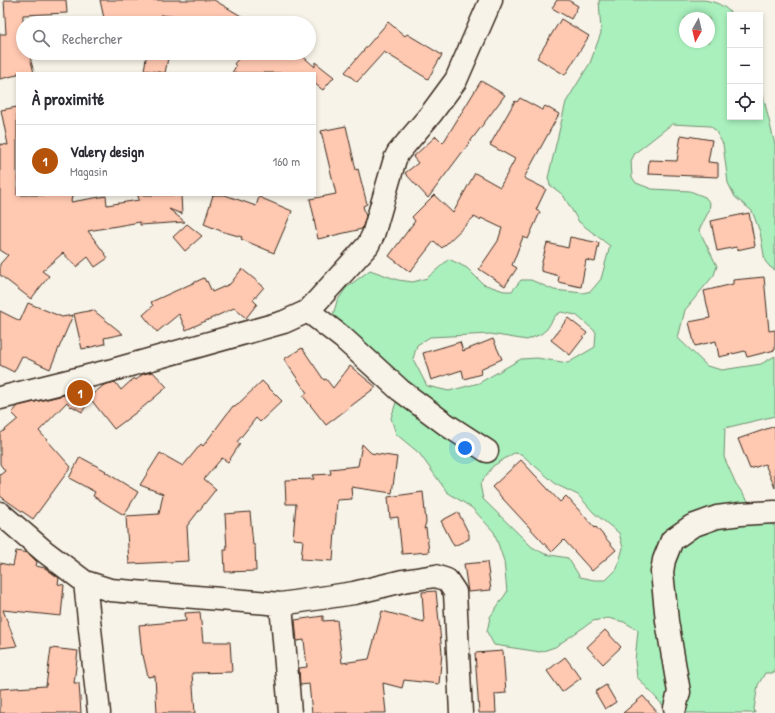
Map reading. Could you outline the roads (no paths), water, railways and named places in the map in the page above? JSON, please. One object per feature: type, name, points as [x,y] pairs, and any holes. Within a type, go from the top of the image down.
[{"type":"street","points":[[0,398],[109,371],[284,322],[308,311],[368,245],[373,235],[398,153],[431,114],[456,80],[492,0]]},
{"type":"street","points":[[308,311],[344,338],[400,390],[447,425],[487,451]]},
{"type":"street","points":[[675,708],[679,692],[667,621],[662,572],[664,560],[672,540],[692,526],[717,517],[775,512]]},
{"type":"street","points":[[0,513],[44,551],[85,582],[110,590],[281,604],[354,593],[403,581],[435,576],[447,580],[455,592],[461,713]]},
{"type":"street","points":[[85,582],[99,713]]},
{"type":"street","points":[[281,604],[290,713]]},
{"type":"place","name":"Valery design","points":[[80,393]]}]
